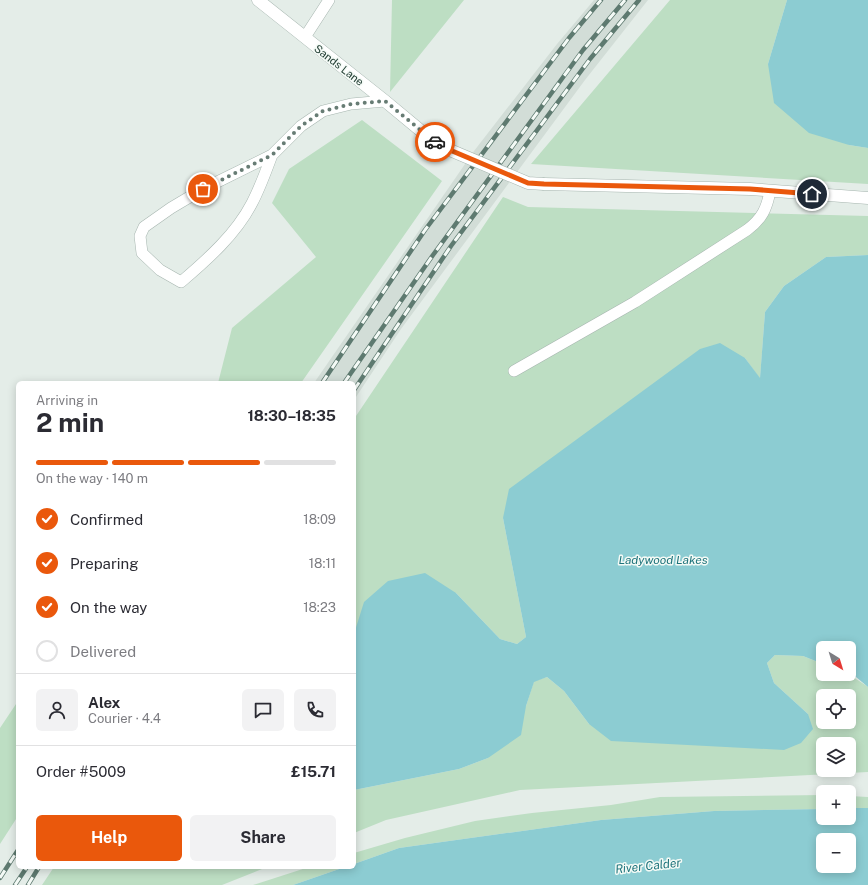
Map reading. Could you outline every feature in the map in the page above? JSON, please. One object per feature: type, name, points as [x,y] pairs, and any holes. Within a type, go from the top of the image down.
[{"type":"street","name":"Sands Lane","points":[[258,0],[438,145],[528,183],[770,190]]},
{"type":"street","points":[[770,190],[868,198]]},
{"type":"lane","points":[[305,37],[329,0]]},
{"type":"lane","points":[[272,155],[252,204],[231,234],[198,268],[181,282],[160,270],[142,253],[140,236],[144,227],[171,208],[203,189],[272,155],[301,126],[323,111],[351,104],[385,101]]},
{"type":"lane","points":[[514,372],[636,302],[747,230],[761,218],[765,211],[770,190]]},
{"type":"shaded area","points":[[594,0],[648,0],[585,80],[401,329],[356,397],[356,381],[315,381],[474,151],[557,44]]},
{"type":"green space","points":[[392,0],[464,0],[390,92]]},
{"type":"green space","points":[[670,0],[787,0],[768,64],[849,145],[868,148],[868,184],[531,164]]},
{"type":"green space","points":[[362,120],[442,181],[302,381],[219,381],[232,328],[316,257],[272,203],[289,169]]},
{"type":"green space","points":[[503,197],[528,207],[868,216],[868,255],[826,257],[784,286],[765,312],[760,379],[745,358],[503,518],[526,637],[517,644],[500,639],[456,593],[356,631],[356,416]]},
{"type":"green space","points":[[775,655],[803,656],[816,661],[816,681],[856,681],[856,679],[868,687],[868,772],[856,773],[856,737],[816,737],[816,775],[520,790],[386,820],[356,832],[356,790],[459,769],[488,758],[526,706],[534,681],[547,677],[564,691],[589,724],[808,714],[774,683],[767,663]]},
{"type":"green space","points":[[16,704],[16,819],[0,844],[0,728]]},
{"type":"green space","points":[[816,795],[816,809],[714,811],[601,820],[399,848],[356,863],[356,852],[405,838],[475,821],[532,813],[611,805],[660,797]]},
{"type":"green space","points":[[856,796],[868,797],[868,808],[856,808]]},
{"type":"green space","points":[[53,869],[262,869],[222,885],[42,885]]},
{"type":"green space","points":[[303,869],[339,869],[293,885],[253,885]]},
{"type":"water","points":[[787,0],[868,0],[868,148],[849,145],[809,133],[774,103],[768,64]]},
{"type":"water","name":"Ladywood Lakes","points":[[868,255],[868,687],[856,677],[856,641],[816,641],[816,661],[803,656],[775,655],[767,663],[774,683],[808,714],[813,729],[801,743],[784,750],[611,741],[589,724],[564,691],[547,677],[534,682],[526,706],[521,735],[488,758],[459,769],[356,790],[356,628],[364,602],[388,581],[425,573],[456,593],[500,639],[517,644],[526,637],[503,518],[509,489],[700,349],[720,343],[745,358],[760,378],[765,312],[784,286],[826,257]]},
{"type":"water","name":"River Calder","points":[[856,808],[868,808],[868,885],[293,885],[339,869],[356,869],[356,863],[399,848],[601,820],[714,811],[816,809],[816,825],[856,825]]},
{"type":"railway","points":[[323,381],[425,230],[569,38],[601,0]]},
{"type":"railway","points":[[345,381],[433,255],[583,50],[625,0]]},
{"type":"railway","points":[[356,387],[451,246],[590,59],[639,0]]},
{"type":"railway","points":[[0,878],[16,853]]},
{"type":"railway","points":[[15,885],[26,869]]},
{"type":"railway","points":[[28,885],[38,869]]},
{"type":"way so far","points":[[203,189],[272,155],[301,126],[323,111],[351,104],[385,101],[435,142]]},
{"type":"route","points":[[435,142],[438,145],[528,183],[750,189],[812,194]]}]
